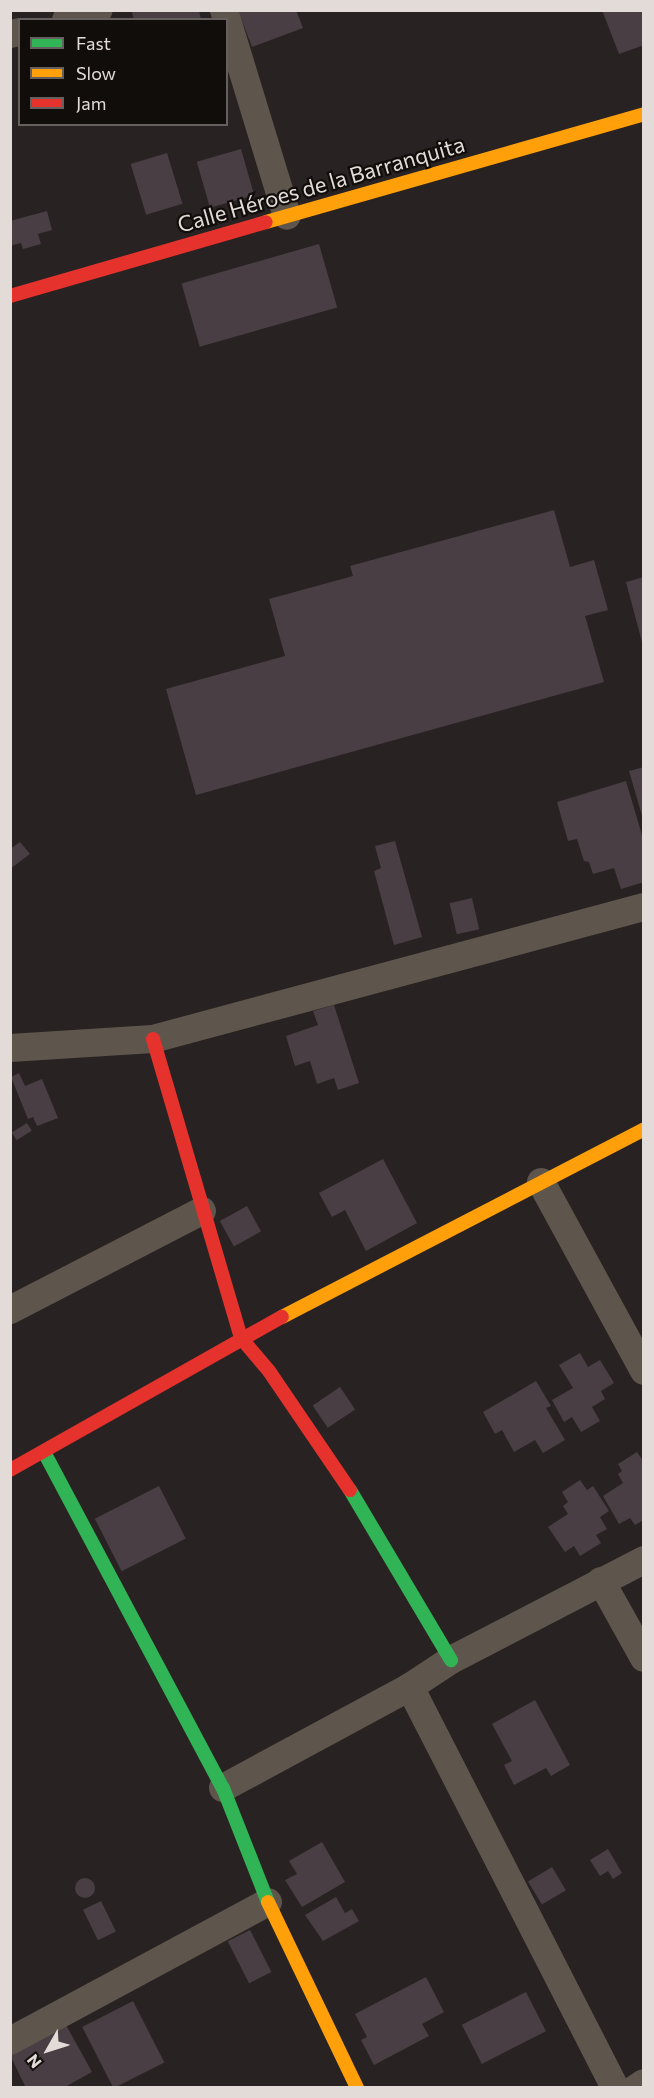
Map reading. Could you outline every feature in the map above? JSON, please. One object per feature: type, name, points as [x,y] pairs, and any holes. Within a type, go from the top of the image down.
[{"type":"street","points":[[73,18],[99,10]]},
{"type":"street","points":[[228,23],[287,216]]},
{"type":"street","name":"Calle Héroes de la Barranquita","points":[[10,296],[644,114]]},
{"type":"street","points":[[10,1047],[153,1039],[644,907]]},
{"type":"street","points":[[153,1039],[202,1211],[242,1338],[269,1371],[358,1502],[451,1660]]},
{"type":"street","points":[[10,1470],[242,1338],[644,1129]]},
{"type":"street","points":[[542,1182],[644,1371]]},
{"type":"street","points":[[10,1310],[202,1211]]},
{"type":"street","points":[[44,1452],[223,1788],[268,1902],[357,2088]]},
{"type":"street","points":[[223,1788],[410,1687],[451,1660],[644,1560]]},
{"type":"street","points":[[601,1581],[644,1658]]},
{"type":"street","points":[[410,1687],[615,2088]]},
{"type":"street","points":[[10,2041],[268,1902]]},
{"type":"street","points":[[636,2088],[644,2083]]},
{"type":"building","points":[[138,10],[199,10],[201,18],[134,18],[132,12]]},
{"type":"building","points":[[238,10],[296,10],[303,28],[252,47]]},
{"type":"building","points":[[602,10],[644,10],[644,45],[619,54]]},
{"type":"building","points":[[241,149],[254,195],[210,208],[197,162]]},
{"type":"building","points":[[167,153],[182,204],[146,215],[131,164]]},
{"type":"building","points":[[47,211],[52,230],[38,234],[41,244],[23,249],[21,243],[10,246],[10,221]]},
{"type":"building","points":[[319,244],[337,307],[200,347],[182,283]]},
{"type":"building","points":[[554,510],[570,567],[594,560],[608,610],[585,616],[604,682],[196,795],[166,689],[285,656],[269,599],[353,576],[350,566]]},
{"type":"building","points":[[644,577],[644,646],[643,646],[626,582]]},
{"type":"building","points":[[644,767],[644,819],[643,819],[629,771]]},
{"type":"building","points":[[626,781],[644,842],[644,882],[621,889],[614,868],[593,874],[589,862],[584,861],[577,839],[568,841],[557,802]]},
{"type":"building","points":[[395,841],[422,937],[394,945],[374,871],[381,868],[375,846]]},
{"type":"building","points":[[20,842],[30,854],[10,869],[10,849]]},
{"type":"building","points":[[472,898],[479,929],[457,934],[450,903]]},
{"type":"building","points":[[334,1005],[359,1083],[338,1090],[334,1078],[317,1084],[310,1061],[295,1066],[286,1036],[318,1025],[313,1011]]},
{"type":"building","points":[[19,1073],[25,1086],[42,1079],[58,1118],[37,1126],[33,1117],[28,1119],[11,1077]]},
{"type":"building","points":[[27,1123],[32,1131],[17,1140],[12,1133]]},
{"type":"building","points":[[383,1159],[417,1223],[366,1251],[345,1210],[332,1217],[319,1193]]},
{"type":"building","points":[[247,1206],[261,1231],[234,1246],[220,1221]]},
{"type":"building","points":[[580,1353],[588,1367],[600,1360],[614,1383],[601,1391],[605,1399],[592,1407],[600,1421],[581,1432],[572,1417],[564,1422],[552,1400],[573,1388],[559,1365]]},
{"type":"building","points":[[536,1381],[551,1406],[546,1408],[565,1440],[543,1453],[535,1440],[514,1452],[502,1430],[495,1434],[483,1412]]},
{"type":"building","points":[[340,1387],[355,1409],[328,1428],[313,1405]]},
{"type":"building","points":[[637,1452],[644,1462],[644,1520],[635,1525],[630,1518],[619,1524],[603,1496],[623,1483],[618,1474],[622,1471],[618,1464]]},
{"type":"building","points":[[580,1480],[587,1490],[593,1486],[609,1511],[600,1517],[607,1529],[596,1535],[601,1543],[580,1556],[574,1546],[565,1552],[548,1527],[568,1514],[563,1506],[568,1502],[562,1492]]},
{"type":"building","points":[[159,1486],[186,1539],[122,1571],[95,1519]]},
{"type":"building","points":[[535,1700],[570,1765],[551,1776],[546,1768],[514,1785],[504,1765],[512,1761],[492,1724]]},
{"type":"building","points":[[322,1842],[345,1882],[302,1907],[285,1880],[297,1874],[289,1861]]},
{"type":"building","points":[[608,1849],[622,1873],[613,1879],[608,1871],[600,1876],[590,1860]]},
{"type":"building","points":[[552,1867],[566,1890],[542,1905],[528,1881]]},
{"type":"building","points":[[81,1878],[89,1878],[95,1884],[95,1892],[89,1898],[81,1898],[75,1892],[75,1884]]},
{"type":"building","points":[[336,1897],[345,1913],[352,1909],[359,1921],[323,1941],[305,1915]]},
{"type":"building","points":[[101,1901],[116,1932],[98,1940],[83,1910]]},
{"type":"building","points":[[250,1930],[271,1972],[249,1983],[228,1941]]},
{"type":"building","points":[[426,1977],[444,2012],[422,2024],[429,2036],[374,2065],[361,2040],[367,2037],[355,2014]]},
{"type":"building","points":[[526,1992],[546,2031],[482,2064],[462,2025]]},
{"type":"building","points":[[133,2001],[164,2062],[113,2088],[82,2027]]},
{"type":"building","points":[[66,2025],[92,2072],[63,2088],[26,2088],[10,2055]]},
{"type":"traffic: fast","points":[[44,1452],[223,1788],[268,1902]]},
{"type":"traffic: fast","points":[[350,1490],[451,1660]]},
{"type":"traffic: slow","points":[[266,222],[644,114]]},
{"type":"traffic: slow","points":[[282,1317],[644,1129]]},
{"type":"traffic: slow","points":[[268,1902],[357,2088]]},
{"type":"traffic: jam","points":[[10,296],[266,222]]},
{"type":"traffic: jam","points":[[153,1039],[241,1338],[269,1371],[350,1490]]},
{"type":"traffic: jam","points":[[10,1470],[282,1317]]}]
